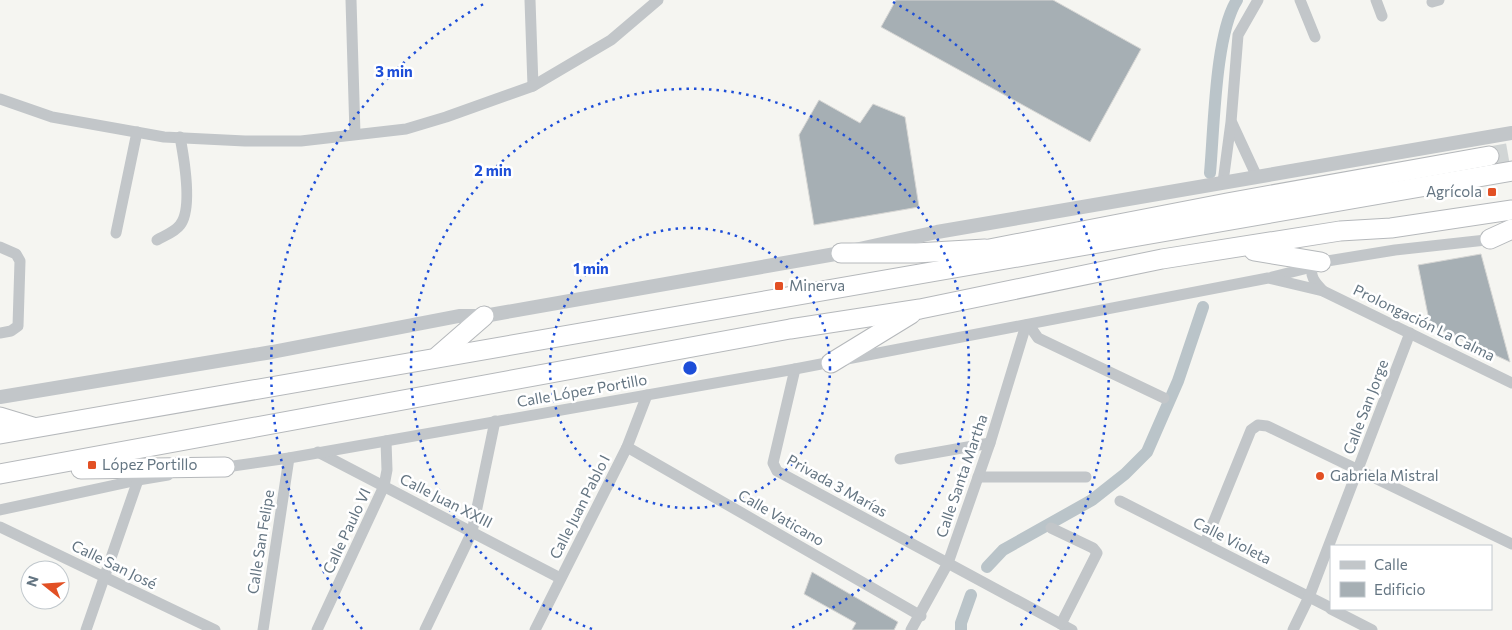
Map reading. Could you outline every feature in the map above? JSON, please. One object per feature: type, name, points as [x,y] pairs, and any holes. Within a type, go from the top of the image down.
[{"type":"highway","points":[[805,294],[831,281],[986,249],[1489,156]]},
{"type":"highway","points":[[0,434],[438,356],[1512,171]]},
{"type":"highway","points":[[0,474],[790,329],[920,309],[1162,259],[1238,249],[1340,231],[1391,228],[1512,210]]},
{"type":"highway","points":[[1490,239],[1512,229]]},
{"type":"highway","points":[[841,253],[907,254],[986,249]]},
{"type":"highway","points":[[1238,249],[1317,264]]},
{"type":"highway","points":[[831,362],[920,309]]},
{"type":"highway","points":[[438,356],[484,316]]},
{"type":"highway","points":[[0,417],[34,428]]},
{"type":"highway","points":[[42,467],[52,470],[226,467]]},
{"type":"highway","points":[[0,487],[32,475],[42,467]]},
{"type":"street","points":[[351,0],[355,134]]},
{"type":"street","points":[[530,0],[533,86]]},
{"type":"street","points":[[0,99],[52,117],[180,138],[244,141],[301,140],[406,129],[446,118],[533,86],[611,40],[658,0]]},
{"type":"street","points":[[1223,182],[1231,122],[1238,35],[1258,0]]},
{"type":"street","points":[[1300,0],[1315,37]]},
{"type":"street","points":[[1376,0],[1382,16]]},
{"type":"street","points":[[1231,122],[1258,177]]},
{"type":"street","points":[[116,233],[137,132]]},
{"type":"street","points":[[0,397],[272,352],[459,316],[484,316],[841,253],[937,232],[1512,133]]},
{"type":"street","points":[[157,240],[178,228],[184,219],[187,206],[180,138]]},
{"type":"street","points":[[1268,278],[1317,264],[1395,250],[1512,238]]},
{"type":"street","points":[[0,247],[16,254],[20,261],[18,326],[11,331],[0,332]]},
{"type":"street","points":[[1317,264],[1314,280],[1323,291]]},
{"type":"street","name":"Prolongación La Calma","points":[[1028,325],[1212,290],[1253,279],[1268,278],[1323,291],[1512,383]]},
{"type":"street","points":[[1028,325],[1038,338],[1164,398]]},
{"type":"street","name":"Calle López Portillo","points":[[0,510],[138,480],[289,458],[795,369],[1028,325]]},
{"type":"street","name":"Calle Santa Martha","points":[[912,630],[948,563],[990,443],[1028,325]]},
{"type":"street","name":"Calle San Jorge","points":[[1293,630],[1309,597],[1410,333]]},
{"type":"street","name":"Privada 3 Marías","points":[[795,369],[773,463],[774,468],[948,563]]},
{"type":"street","name":"Calle Juan Pablo I","points":[[535,630],[626,447],[647,395]]},
{"type":"street","points":[[425,630],[472,532],[495,421]]},
{"type":"street","points":[[1205,543],[1252,430],[1258,425],[1267,426],[1512,544]]},
{"type":"street","name":"Calle Paulo VI","points":[[317,630],[384,486],[387,470],[386,441]]},
{"type":"street","points":[[900,459],[990,443]]},
{"type":"street","name":"Calle Vaticano","points":[[626,447],[921,616]]},
{"type":"street","name":"Calle Juan XXIII","points":[[318,452],[560,578]]},
{"type":"street","name":"Calle San Felipe","points":[[263,630],[289,458]]},
{"type":"street","points":[[978,477],[1086,478]]},
{"type":"street","points":[[86,630],[138,480]]},
{"type":"street","name":"Calle Violeta","points":[[1120,501],[1330,608]]},
{"type":"street","name":"Calle San José","points":[[0,527],[215,630]]},
{"type":"street","points":[[1051,528],[1096,551],[1061,624]]},
{"type":"street","points":[[948,563],[1072,630]]},
{"type":"street","name":"Calle Violeta","points":[[1333,610],[1372,630]]},
{"type":"building","points":[[896,0],[1053,0],[1141,49],[1090,142],[881,27]]},
{"type":"building","points":[[819,100],[860,123],[873,104],[905,117],[919,207],[814,225],[799,135]]},
{"type":"building","points":[[1481,254],[1510,362],[1430,325],[1418,265]]},
{"type":"building","points":[[812,572],[898,622],[894,630],[852,630],[856,623],[804,594]]},
{"type":"waterway","points":[[1210,173],[1214,108],[1220,58],[1224,35],[1237,0]]},
{"type":"waterway","points":[[987,567],[1003,550],[1092,500],[1125,474],[1147,452],[1178,381],[1203,307]]},
{"type":"waterway","points":[[961,630],[961,623],[971,595]]},
{"type":"tunnel","points":[[1489,156],[1512,152]]},
{"type":"place","name":"Agrícola","points":[[1492,192]]},
{"type":"place","name":"Minerva","points":[[779,286]]},
{"type":"place","name":"López Portillo","points":[[92,465]]},
{"type":"place","name":"Gabriela Mistral","points":[[1320,476]]}]
